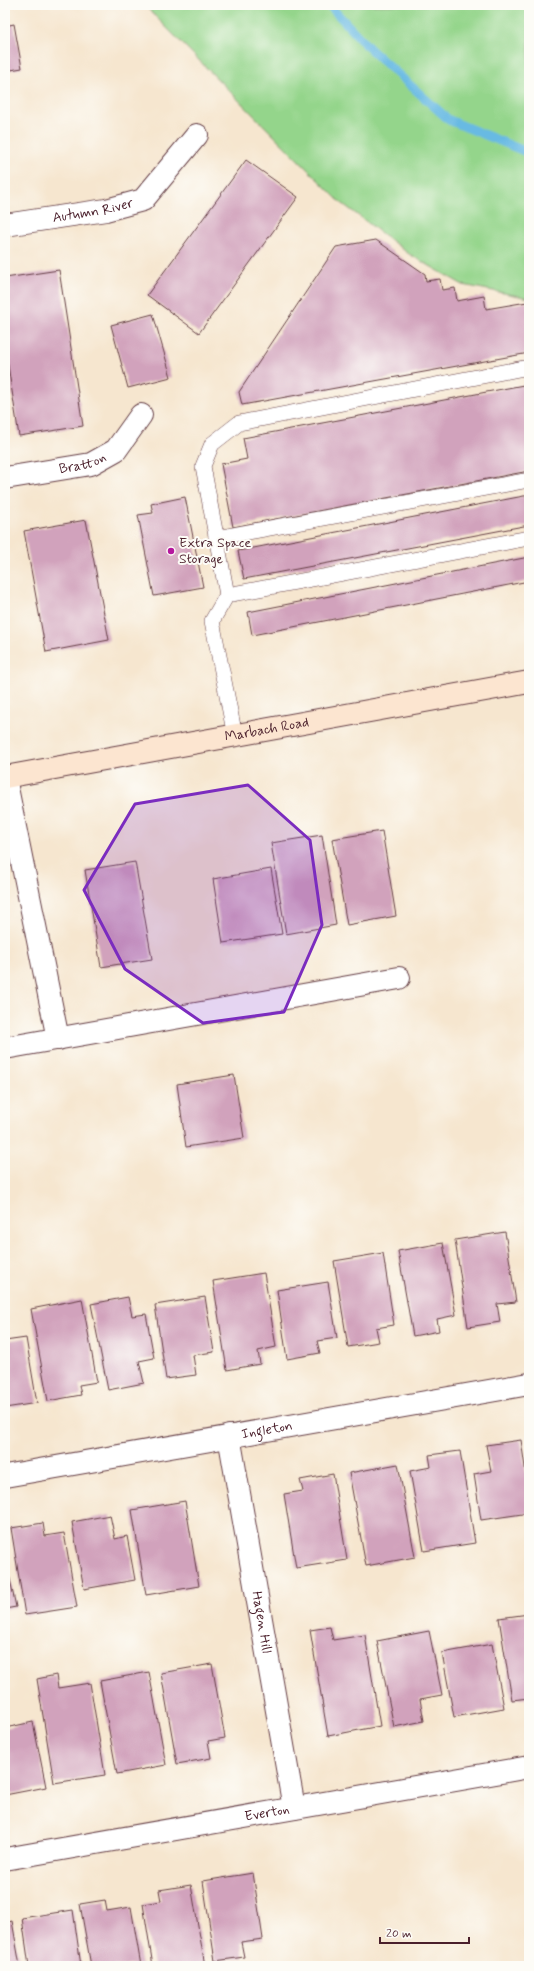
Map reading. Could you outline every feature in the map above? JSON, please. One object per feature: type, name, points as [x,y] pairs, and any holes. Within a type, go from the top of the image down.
[{"type":"main road","name":"Marbach Road","points":[[5,778],[529,682]]},
{"type":"street","name":"Autumn River","points":[[5,225],[106,210],[143,200],[197,135]]},
{"type":"street","name":"Bratton","points":[[5,478],[91,464],[116,450],[141,415]]},
{"type":"street","points":[[5,778],[58,1039]]},
{"type":"street","points":[[5,1048],[399,978]]},
{"type":"street","name":"Ingleton","points":[[5,1476],[529,1384]]},
{"type":"street","name":"Hagen Hill","points":[[229,1436],[294,1808]]},
{"type":"street","name":"Everton","points":[[5,1859],[529,1767]]},
{"type":"lane","points":[[235,736],[212,621],[227,595],[203,466],[212,444],[239,423],[529,367]]},
{"type":"lane","points":[[216,538],[529,480]]},
{"type":"lane","points":[[227,595],[529,538]]},
{"type":"highlighted area","points":[[248,785],[310,840],[322,925],[284,1012],[203,1023],[125,969],[84,890],[135,804]]},
{"type":"green space","points":[[144,5],[529,5],[529,298],[463,285],[409,254],[339,201]]},
{"type":"building","points":[[14,24],[22,68],[5,71],[5,26]]},
{"type":"building","points":[[246,160],[298,197],[199,333],[147,295]]},
{"type":"building","points":[[376,240],[425,274],[426,281],[440,279],[442,290],[455,288],[457,301],[484,296],[486,309],[527,302],[529,314],[529,353],[242,405],[239,392],[336,247]]},
{"type":"building","points":[[59,270],[83,426],[19,436],[5,346],[5,278]]},
{"type":"building","points":[[153,314],[171,377],[128,388],[111,325]]},
{"type":"building","points":[[529,384],[529,471],[233,527],[221,464],[247,459],[243,438]]},
{"type":"building","points":[[529,495],[529,525],[244,579],[238,551]]},
{"type":"building","name":"Extra Space Storage","points":[[185,497],[203,587],[154,596],[138,515],[153,513],[151,504]]},
{"type":"building","points":[[86,520],[109,640],[46,652],[24,531]]},
{"type":"building","points":[[529,557],[529,581],[252,635],[248,612]]},
{"type":"building","points":[[382,831],[396,916],[347,925],[332,839]]},
{"type":"building","points":[[322,835],[336,925],[286,934],[271,843]]},
{"type":"building","points":[[135,862],[152,959],[101,967],[85,870]]},
{"type":"building","points":[[271,869],[282,934],[223,943],[213,879]]},
{"type":"building","points":[[234,1075],[244,1138],[186,1147],[177,1084]]},
{"type":"building","points":[[505,1232],[516,1302],[497,1304],[500,1322],[468,1327],[455,1240]]},
{"type":"building","points":[[443,1243],[456,1315],[437,1319],[439,1331],[413,1336],[398,1251]]},
{"type":"building","points":[[383,1253],[394,1325],[376,1328],[379,1342],[348,1347],[334,1261]]},
{"type":"building","points":[[264,1273],[276,1347],[258,1351],[260,1364],[227,1370],[213,1281]]},
{"type":"building","points":[[328,1282],[337,1338],[317,1341],[320,1353],[287,1359],[277,1290]]},
{"type":"building","points":[[128,1297],[132,1316],[146,1314],[154,1358],[139,1361],[144,1383],[108,1390],[91,1304]]},
{"type":"building","points":[[205,1297],[214,1352],[193,1355],[196,1375],[166,1379],[155,1305]]},
{"type":"building","points":[[82,1299],[97,1382],[79,1385],[81,1395],[48,1401],[31,1309]]},
{"type":"building","points":[[26,1338],[37,1403],[5,1408],[5,1341]]},
{"type":"building","points":[[521,1440],[529,1495],[529,1513],[481,1520],[474,1474],[491,1471],[486,1445]]},
{"type":"building","points":[[460,1451],[475,1543],[424,1551],[410,1471],[431,1467],[429,1455]]},
{"type":"building","points":[[398,1464],[415,1557],[366,1566],[349,1473]]},
{"type":"building","points":[[333,1474],[347,1560],[296,1568],[284,1494],[303,1491],[300,1480]]},
{"type":"building","points":[[185,1501],[199,1586],[146,1595],[132,1510]]},
{"type":"building","points":[[110,1515],[115,1539],[127,1536],[135,1580],[84,1589],[72,1522]]},
{"type":"building","points":[[43,1523],[45,1536],[64,1533],[77,1607],[25,1615],[11,1528]]},
{"type":"building","points":[[5,1556],[16,1607],[5,1609]]},
{"type":"building","points":[[529,1614],[529,1698],[512,1700],[499,1618]]},
{"type":"building","points":[[330,1627],[333,1640],[365,1635],[380,1726],[328,1736],[310,1630]]},
{"type":"building","points":[[429,1631],[442,1695],[420,1699],[424,1721],[394,1727],[377,1641]]},
{"type":"building","points":[[492,1644],[504,1708],[454,1717],[442,1653]]},
{"type":"building","points":[[212,1664],[225,1738],[208,1741],[211,1758],[177,1764],[161,1673]]},
{"type":"building","points":[[149,1672],[166,1765],[117,1774],[100,1681]]},
{"type":"building","points":[[56,1675],[58,1688],[90,1683],[105,1775],[54,1783],[37,1679]]},
{"type":"building","points":[[33,1722],[46,1787],[5,1795],[5,1728]]},
{"type":"building","points":[[253,1873],[263,1939],[241,1942],[244,1957],[215,1961],[203,1881]]},
{"type":"building","points":[[191,1885],[205,1966],[153,1966],[143,1904],[161,1901],[159,1890]]},
{"type":"building","points":[[105,1900],[107,1911],[131,1907],[141,1966],[91,1966],[80,1904]]},
{"type":"building","points":[[73,1910],[81,1966],[29,1966],[22,1918]]},
{"type":"building","points":[[12,1921],[20,1966],[5,1966],[5,1923]]},
{"type":"waterway","points":[[329,5],[370,49],[449,120],[529,153]]},
{"type":"place","name":"Extra Space Storage","points":[[171,551]]}]
